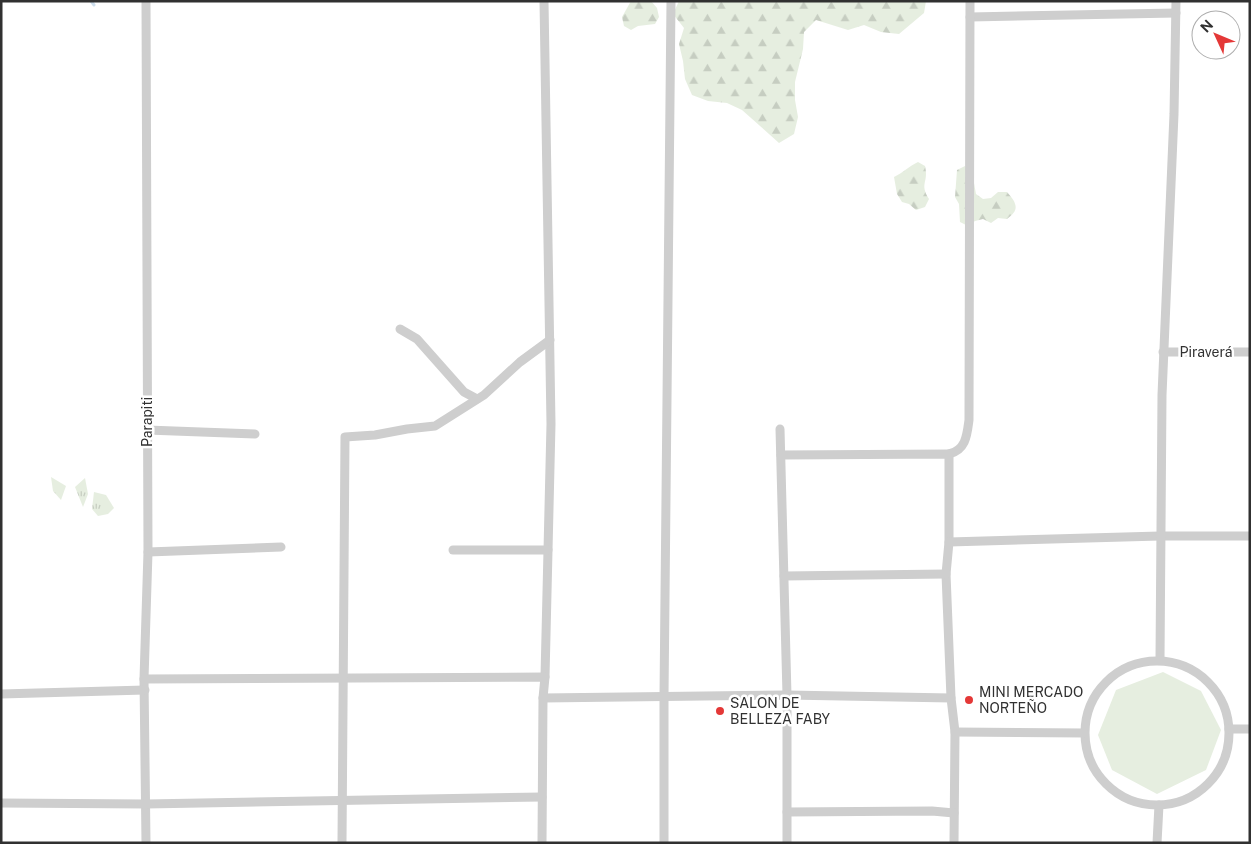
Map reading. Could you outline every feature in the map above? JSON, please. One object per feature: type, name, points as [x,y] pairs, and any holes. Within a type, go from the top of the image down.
[{"type":"street","name":"Parapiti","points":[[146,1],[148,552],[144,679],[146,843]]},
{"type":"street","points":[[542,843],[543,698],[551,424],[544,1]]},
{"type":"street","points":[[664,843],[671,1]]},
{"type":"street","points":[[781,455],[949,454],[957,452],[963,446],[969,420],[970,1]]},
{"type":"street","points":[[1160,660],[1163,352],[1174,114],[1176,1]]},
{"type":"street","points":[[970,17],[1176,13]]},
{"type":"street","points":[[400,329],[417,339],[464,392],[477,400]]},
{"type":"street","points":[[342,843],[344,437],[375,435],[407,428],[435,426],[477,400],[520,362],[550,340]]},
{"type":"street","name":"Piraverá","points":[[1163,352],[1250,352]]},
{"type":"street","points":[[780,429],[787,695],[787,843]]},
{"type":"street","points":[[147,430],[254,434]]},
{"type":"street","points":[[949,454],[950,542],[946,574],[951,698],[955,732],[954,843]]},
{"type":"street","points":[[950,542],[1160,536],[1250,536]]},
{"type":"street","points":[[148,552],[281,547]]},
{"type":"street","points":[[453,550],[548,550]]},
{"type":"street","points":[[784,576],[946,574]]},
{"type":"street","points":[[1160,660],[1182,664],[1200,674],[1215,689],[1225,708],[1229,729],[1227,752],[1217,773],[1202,790],[1181,801],[1159,805],[1136,802],[1115,792],[1098,776],[1088,756],[1084,733],[1088,710],[1099,689],[1116,673],[1137,663],[1160,660]]},
{"type":"street","points":[[144,679],[545,676]]},
{"type":"street","points":[[1,694],[145,690]]},
{"type":"street","points":[[543,698],[787,695],[951,698]]},
{"type":"street","points":[[1229,729],[1250,729]]},
{"type":"street","points":[[955,732],[1084,733]]},
{"type":"street","points":[[1,803],[342,802],[542,797]]},
{"type":"street","points":[[1157,843],[1159,805]]},
{"type":"street","points":[[787,812],[932,811],[954,813]]},
{"type":"green space","points":[[631,1],[651,1],[657,8],[659,17],[655,24],[638,26],[631,30],[624,26],[622,17]]},
{"type":"green space","points":[[679,1],[926,1],[924,13],[899,34],[881,32],[864,25],[848,30],[816,20],[804,32],[803,49],[795,82],[795,100],[798,117],[794,134],[779,143],[742,110],[727,103],[708,101],[692,95],[685,79],[679,44],[684,28],[673,14]]},
{"type":"green space","points":[[918,162],[925,166],[924,186],[929,199],[925,207],[916,210],[909,204],[902,202],[897,194],[894,177]]},
{"type":"green space","points":[[965,166],[972,172],[976,194],[983,199],[991,198],[998,192],[1007,192],[1016,206],[1011,216],[1007,219],[998,218],[991,223],[983,219],[975,221],[968,226],[960,222],[959,204],[955,197],[957,170]]},
{"type":"green space","points":[[51,477],[66,486],[61,500],[53,491]]},
{"type":"green space","points":[[85,478],[88,494],[83,507],[75,487]]},
{"type":"green space","points":[[94,492],[106,495],[114,508],[108,514],[98,516],[92,509]]},
{"type":"green space","points":[[1163,672],[1201,691],[1221,730],[1206,770],[1157,794],[1112,770],[1098,735],[1116,690]]},
{"type":"waterway","points":[[91,1],[94,5]]},
{"type":"place","name":"MINI MERCADO NORTEÑO","points":[[969,700]]},
{"type":"place","name":"SALON DE BELLEZA FABY","points":[[720,711]]}]
